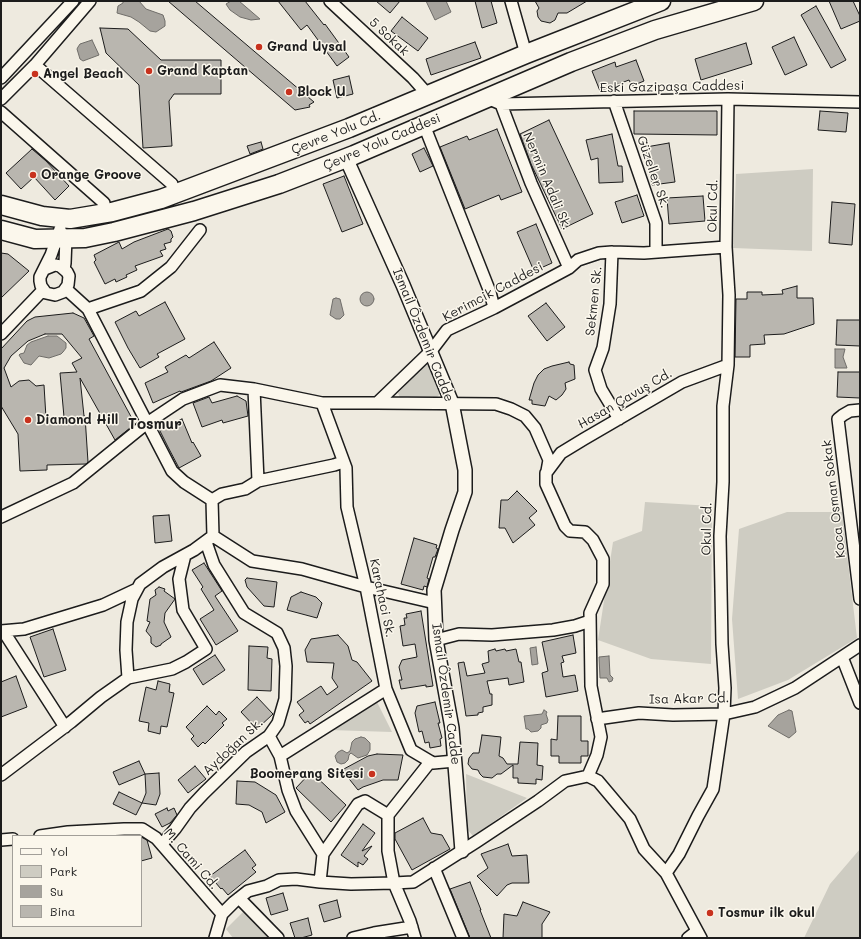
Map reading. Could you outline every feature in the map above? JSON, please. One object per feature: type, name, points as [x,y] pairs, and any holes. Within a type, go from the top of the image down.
[{"type":"highway","name":"Çevre Yolu Cd.","points":[[3,205],[42,216],[75,218],[112,212],[161,199],[318,141],[526,54],[661,1]]},
{"type":"highway","name":"Çevre Yolu Caddesi","points":[[1,230],[35,239],[61,235],[85,238],[194,211],[279,184],[424,125],[494,101],[571,62],[655,30],[754,1]]},
{"type":"street","points":[[1,78],[73,1]]},
{"type":"street","points":[[1,99],[35,65],[90,1]]},
{"type":"street","name":"5 Sokak","points":[[330,1],[413,78],[428,94]]},
{"type":"street","points":[[511,1],[526,54]]},
{"type":"street","points":[[35,65],[172,184]]},
{"type":"street","name":"Eski Gazipaşa Caddesi","points":[[494,101],[728,99],[860,102]]},
{"type":"street","name":"Okul Cd.","points":[[666,873],[679,854],[713,789],[724,714],[725,688],[722,644],[720,536],[723,482],[723,406],[728,365],[729,294],[726,247],[728,99]]},
{"type":"street","name":"Nermin Adali Sk.","points":[[494,101],[569,268]]},
{"type":"street","name":"Güzeller Sk.","points":[[614,101],[656,222],[656,252]]},
{"type":"street","points":[[1,112],[104,203]]},
{"type":"street","points":[[424,125],[490,292],[494,308]]},
{"type":"street","name":"Ismail Ôzdemir Cadde","points":[[346,158],[431,351],[452,403],[465,470],[465,492],[434,590],[436,640],[452,728],[462,851]]},
{"type":"street","points":[[45,269],[54,266],[64,269],[69,280],[64,292],[55,295],[46,293],[41,286],[40,276],[45,269],[61,235],[144,208],[161,199]]},
{"type":"street","points":[[42,216],[55,223],[61,235],[66,263],[64,269]]},
{"type":"street","points":[[88,309],[141,291],[171,267],[200,230]]},
{"type":"street","name":"Kerimcik Caddesi","points":[[377,403],[431,351],[447,330],[494,308],[569,268],[578,260],[599,252],[644,253],[726,247]]},
{"type":"street","name":"Sekmen Sk.","points":[[612,252],[610,304],[603,348],[595,370],[601,390],[618,418]]},
{"type":"street","points":[[66,289],[88,309],[172,471],[184,482],[212,500],[222,494],[245,489],[258,481],[334,466],[343,462]]},
{"type":"street","points":[[1,334],[43,290]]},
{"type":"street","name":"Hasan Çavuş Cd.","points":[[546,473],[561,453],[618,418],[682,382],[728,365]]},
{"type":"street","points":[[1,517],[73,483],[147,423],[183,399],[220,385],[254,389],[322,403],[496,404],[525,416],[535,428],[549,460],[546,473],[546,484],[564,526],[570,531],[585,532],[593,540],[603,559],[603,584],[590,613],[591,686],[601,736],[597,755],[588,776]]},
{"type":"street","points":[[254,389],[258,481]]},
{"type":"street","name":"Karahaci Sk.","points":[[322,403],[346,468],[347,507],[366,587],[386,689],[411,750],[430,762]]},
{"type":"street","name":"Koca Osman Sokak","points":[[860,410],[850,411],[838,419],[860,599]]},
{"type":"street","name":"Aydoğan Sk.","points":[[162,844],[190,808],[204,793],[246,752],[268,736],[278,723],[285,698],[286,666],[284,648],[277,633],[244,613],[214,565],[209,539],[212,500]]},
{"type":"street","points":[[128,678],[126,650],[127,622],[132,598],[140,584],[163,567],[209,539],[252,561],[302,569],[366,587],[434,603]]},
{"type":"street","points":[[1,775],[128,678],[172,668],[186,662],[206,649],[183,610],[179,579],[185,555]]},
{"type":"street","points":[[65,727],[2,631],[24,629],[103,605],[138,589]]},
{"type":"street","points":[[436,640],[459,634],[492,635],[553,630],[575,626],[590,621]]},
{"type":"street","name":"Isa Akar Cd.","points":[[597,718],[639,713],[673,715],[724,714],[755,707],[795,688],[860,644]]},
{"type":"street","points":[[842,657],[860,703]]},
{"type":"street","points":[[280,756],[386,689]]},
{"type":"street","points":[[268,736],[280,756],[288,790],[296,811],[322,854]]},
{"type":"street","points":[[353,938],[374,933],[413,933],[394,883],[388,851],[388,815],[430,762],[455,761]]},
{"type":"street","points":[[215,938],[222,914],[248,891],[267,886],[279,880],[296,879],[320,882],[413,882],[532,805],[564,781],[588,776],[598,781],[630,819],[644,849],[666,873],[699,935],[688,938]]},
{"type":"street","points":[[320,882],[322,854],[358,804],[365,801],[388,815]]},
{"type":"street","name":"M. Cami Cd.","points":[[47,835],[68,832],[124,829],[142,830],[156,838],[162,844],[222,914]]},
{"type":"street","points":[[1,840],[12,839]]},
{"type":"street","points":[[434,868],[463,938]]},
{"type":"street","points":[[239,898],[278,938]]},
{"type":"green space","points":[[813,169],[812,251],[733,248],[736,174]]},
{"type":"green space","points":[[425,365],[431,366],[441,393],[437,397],[400,398],[398,393]]},
{"type":"green space","points":[[645,502],[712,506],[711,664],[651,659],[598,640],[613,542],[642,531]]},
{"type":"green space","points":[[787,512],[842,512],[857,638],[788,680],[738,699],[732,619],[739,529]]},
{"type":"green space","points":[[376,700],[392,732],[329,730]]},
{"type":"green space","points":[[466,774],[527,798],[473,836],[467,829]]},
{"type":"green space","points":[[860,849],[860,938],[804,938],[830,884]]},
{"type":"green space","points":[[243,912],[247,913],[273,938],[233,938],[226,929]]},
{"type":"water","points":[[123,1],[139,1],[146,9],[163,15],[165,26],[156,32],[150,31],[131,17],[117,13],[118,6],[123,3]]},
{"type":"water","points":[[231,1],[239,1],[260,19],[251,20],[240,17],[230,10],[226,4]]},
{"type":"water","points":[[426,1],[446,1],[451,12],[435,20]]},
{"type":"water","points":[[92,40],[99,55],[83,61],[80,59],[77,49],[80,44]]},
{"type":"water","points":[[364,292],[370,292],[374,296],[374,302],[370,306],[364,306],[360,302],[360,296]]},
{"type":"water","points":[[333,299],[340,299],[344,315],[340,319],[336,319],[330,315]]},
{"type":"water","points":[[48,336],[57,336],[66,343],[66,348],[63,352],[49,358],[39,356],[31,365],[24,363],[19,355],[24,353],[27,345]]},
{"type":"water","points":[[835,349],[845,349],[843,357],[847,368],[835,368]]},
{"type":"water","points":[[536,647],[538,664],[532,665],[530,648]]},
{"type":"water","points":[[609,656],[610,675],[613,678],[612,681],[609,682],[607,678],[600,678],[599,657]]},
{"type":"water","points":[[544,710],[547,712],[547,723],[541,725],[541,728],[538,731],[531,732],[526,729],[524,716],[542,714]]},
{"type":"water","points":[[789,710],[792,711],[796,732],[789,738],[768,726],[778,715]]},
{"type":"water","points":[[361,737],[365,738],[370,743],[370,750],[367,755],[358,758],[351,753],[345,763],[341,764],[337,762],[335,756],[338,752],[342,750],[347,753],[350,751],[352,742]]},
{"type":"building","points":[[168,1],[195,1],[314,102],[309,105],[310,107],[295,110]]},
{"type":"building","points":[[278,1],[305,1],[324,25],[325,24],[349,57],[337,66],[307,25],[301,30]]},
{"type":"building","points":[[376,1],[400,1],[390,13]]},
{"type":"building","points":[[475,1],[491,1],[497,23],[482,28]]},
{"type":"building","points":[[535,1],[587,1],[567,13],[558,13],[555,20],[550,23],[541,21],[538,17],[537,11],[539,8]]},
{"type":"building","points":[[829,1],[853,1],[860,16],[860,21],[841,29]]},
{"type":"building","points":[[816,6],[846,60],[831,68],[801,15]]},
{"type":"building","points":[[402,17],[428,38],[418,51],[391,31]]},
{"type":"building","points":[[100,28],[128,29],[161,60],[221,60],[221,94],[174,94],[169,101],[172,146],[143,148],[139,85],[106,53]]},
{"type":"building","points":[[794,37],[807,65],[785,75],[772,47]]},
{"type":"building","points":[[475,42],[481,58],[431,75],[426,59]]},
{"type":"building","points":[[746,43],[752,64],[701,80],[695,59]]},
{"type":"building","points":[[636,60],[644,81],[632,86],[629,80],[600,91],[592,71],[615,62],[616,67]]},
{"type":"building","points":[[349,76],[353,94],[337,98],[333,80]]},
{"type":"building","points":[[634,111],[717,111],[717,135],[634,134]]},
{"type":"building","points":[[820,111],[848,113],[846,132],[818,130]]},
{"type":"building","points":[[549,120],[593,214],[562,229],[531,164],[520,134]]},
{"type":"building","points":[[497,129],[522,192],[501,200],[499,195],[465,209],[440,147],[467,136],[469,140]]},
{"type":"building","points":[[612,134],[618,166],[622,166],[623,182],[599,183],[598,158],[591,160],[586,140]]},
{"type":"building","points":[[261,142],[263,149],[250,154],[247,146]]},
{"type":"building","points":[[669,143],[675,182],[652,185],[646,147]]},
{"type":"building","points":[[424,148],[433,166],[420,172],[412,154]]},
{"type":"building","name":"Orange Groove","points":[[32,149],[46,161],[69,186],[55,200],[34,177],[21,189],[6,173]]},
{"type":"building","points":[[344,176],[363,224],[342,232],[323,184]]},
{"type":"building","points":[[637,195],[644,216],[622,223],[615,202]]},
{"type":"building","points":[[703,196],[705,221],[669,224],[667,198]]},
{"type":"building","points":[[832,202],[855,204],[852,245],[829,243]]},
{"type":"building","points":[[536,224],[552,263],[534,271],[517,232]]},
{"type":"building","points":[[168,229],[171,231],[173,237],[171,242],[164,244],[166,249],[160,251],[163,256],[135,266],[137,270],[126,275],[127,277],[116,282],[115,279],[105,284],[94,262],[96,260],[94,255],[119,242],[122,249],[134,242]]},
{"type":"building","points":[[1,253],[8,254],[29,271],[1,298]]},
{"type":"building","points":[[797,286],[797,298],[813,298],[814,324],[784,334],[764,335],[765,344],[750,345],[750,357],[735,357],[736,299],[747,299],[747,292],[762,292],[762,295],[783,294],[782,290]]},
{"type":"building","points":[[165,302],[185,339],[157,354],[159,357],[140,368],[115,322],[136,311],[139,316]]},
{"type":"building","points":[[546,303],[565,327],[547,341],[528,316]]},
{"type":"building","points":[[73,313],[84,318],[94,336],[89,339],[135,424],[115,440],[80,378],[85,416],[88,462],[86,464],[47,465],[47,470],[20,471],[18,434],[1,406],[1,349],[27,321],[35,317]],"holes":[[[45,334],[62,334],[82,358],[72,363],[77,372],[60,373],[64,417],[46,418],[44,385],[36,386],[29,380],[19,381],[11,387],[4,368],[11,356],[28,341]]]},
{"type":"building","points":[[837,320],[860,320],[860,346],[836,345]]},
{"type":"building","points":[[214,342],[231,368],[211,381],[181,392],[180,391],[153,403],[145,383],[168,372],[165,367],[186,355],[189,358]]},
{"type":"building","points":[[569,362],[570,364],[574,365],[575,379],[565,383],[566,389],[562,395],[556,400],[549,396],[545,406],[532,404],[532,400],[529,400],[538,375],[544,369]]},
{"type":"building","points":[[838,372],[860,372],[860,398],[837,397]]},
{"type":"building","points":[[237,396],[246,401],[248,416],[223,423],[222,420],[202,427],[193,403],[209,397],[212,403]]},
{"type":"building","points":[[182,419],[192,443],[193,442],[201,456],[179,468],[159,429]]},
{"type":"building","points":[[517,491],[537,511],[529,518],[535,525],[513,543],[505,528],[499,528],[501,500],[508,500]]},
{"type":"building","points":[[169,515],[172,541],[155,543],[153,516]]},
{"type":"building","points":[[414,538],[437,545],[436,548],[438,549],[435,557],[433,557],[427,578],[429,579],[427,587],[424,586],[423,590],[401,584]]},
{"type":"building","points":[[204,563],[222,591],[215,596],[238,631],[216,645],[200,619],[214,610],[201,589],[203,587],[192,570]]},
{"type":"building","points":[[247,578],[277,582],[274,607],[264,606],[247,587],[245,580]]},
{"type":"building","points":[[159,587],[165,589],[164,591],[175,599],[165,613],[164,622],[171,637],[156,647],[151,643],[151,637],[146,631],[150,622],[147,621],[150,599],[156,595],[155,590]]},
{"type":"building","points":[[301,592],[316,597],[322,603],[317,618],[287,610],[291,597]]},
{"type":"building","points":[[421,611],[433,686],[426,687],[426,685],[401,689],[399,680],[402,680],[399,667],[402,660],[417,657],[415,644],[403,646],[400,626],[405,625],[404,618],[407,618],[406,614]]},
{"type":"building","points":[[53,629],[66,670],[44,677],[30,637]]},
{"type":"building","points":[[338,635],[348,646],[352,660],[357,662],[372,681],[310,724],[308,721],[305,723],[299,715],[304,711],[297,702],[321,686],[327,695],[338,687],[332,678],[334,663],[307,662],[305,650],[311,639]]},
{"type":"building","points":[[573,635],[576,653],[562,656],[564,662],[561,663],[563,677],[575,675],[578,691],[546,697],[542,673],[548,671],[542,642]]},
{"type":"building","points":[[249,646],[268,647],[267,658],[272,659],[271,691],[248,690]]},
{"type":"building","points":[[495,649],[496,651],[505,649],[506,651],[516,649],[519,662],[521,662],[524,682],[509,685],[508,678],[487,681],[490,694],[492,694],[492,705],[483,707],[483,712],[478,713],[478,715],[466,716],[458,663],[464,662],[467,676],[485,673],[482,664],[489,662],[488,651]]},
{"type":"building","points":[[215,655],[225,670],[203,685],[193,669]]},
{"type":"building","points":[[16,676],[27,707],[1,717],[1,682]]},
{"type":"building","points":[[158,681],[170,684],[169,692],[174,693],[167,727],[161,726],[160,734],[148,731],[149,723],[139,721],[146,687],[156,690]]},
{"type":"building","points":[[257,697],[273,714],[257,729],[241,712]]},
{"type":"building","points":[[435,702],[442,738],[440,739],[441,746],[430,748],[429,742],[425,743],[422,731],[419,732],[415,713],[417,706]]},
{"type":"building","points":[[207,706],[216,715],[219,711],[227,719],[222,723],[224,725],[205,744],[203,742],[198,747],[191,739],[194,736],[186,727]]},
{"type":"building","points":[[558,716],[581,716],[581,741],[588,741],[588,756],[581,756],[581,763],[559,763],[559,756],[551,756],[551,739],[557,740]]},
{"type":"building","points":[[482,735],[501,737],[499,756],[503,758],[507,764],[518,764],[520,742],[538,743],[537,765],[543,766],[542,780],[536,779],[536,784],[518,783],[518,778],[513,778],[513,765],[501,774],[497,774],[492,778],[483,777],[478,770],[472,769],[468,764],[469,758],[473,753],[479,753]]},
{"type":"building","name":"Boomerang Sitesi","points":[[377,754],[403,755],[398,780],[383,780],[358,790],[342,770],[368,756]]},
{"type":"building","points":[[139,761],[145,774],[119,785],[113,772]]},
{"type":"building","points":[[195,766],[206,779],[188,793],[178,780]]},
{"type":"building","points":[[311,772],[346,805],[331,822],[296,788]]},
{"type":"building","points":[[159,773],[160,794],[156,805],[142,803],[146,793],[145,774]]},
{"type":"building","points":[[237,781],[255,782],[276,795],[285,812],[266,823],[262,812],[249,805],[236,804]]},
{"type":"building","points":[[119,792],[142,803],[136,815],[113,804]]},
{"type":"building","points":[[167,808],[168,811],[174,808],[177,815],[170,823],[162,827],[155,814]]},
{"type":"building","points":[[423,818],[431,833],[442,835],[450,849],[412,870],[395,839],[395,833]]},
{"type":"building","points":[[363,824],[375,833],[362,851],[372,846],[364,856],[368,859],[363,865],[358,862],[358,867],[341,855]]},
{"type":"building","points":[[142,838],[147,840],[152,858],[142,861]]},
{"type":"building","points":[[508,844],[512,856],[527,855],[529,883],[512,883],[507,885],[497,896],[477,876],[488,868],[481,854]]},
{"type":"building","points":[[245,850],[256,865],[252,868],[256,872],[228,895],[210,876]]},
{"type":"building","points":[[470,882],[491,938],[470,938],[450,889]]},
{"type":"building","points":[[283,893],[288,910],[271,915],[266,898]]},
{"type":"building","points":[[337,900],[341,917],[324,922],[319,905]]},
{"type":"building","points":[[523,902],[550,912],[542,924],[542,938],[503,938],[504,914],[517,916]]},
{"type":"building","points":[[308,918],[312,935],[295,938],[290,923]]},
{"type":"place","name":"Grand Uysal","points":[[259,47]]},
{"type":"place","name":"Grand Kaptan","points":[[149,71]]},
{"type":"place","name":"Angel Beach","points":[[35,74]]},
{"type":"place","name":"Block U","points":[[289,92]]},
{"type":"place","name":"Orange Groove","points":[[33,175]]},
{"type":"place","name":"Diamond Hill","points":[[28,420]]},
{"type":"place","name":"Boomerang Sitesi","points":[[372,774]]},
{"type":"place","name":"Tosmur ilk okul","points":[[710,913]]},
{"type":"district","name":"Tosmur","points":[[155,424]]}]
